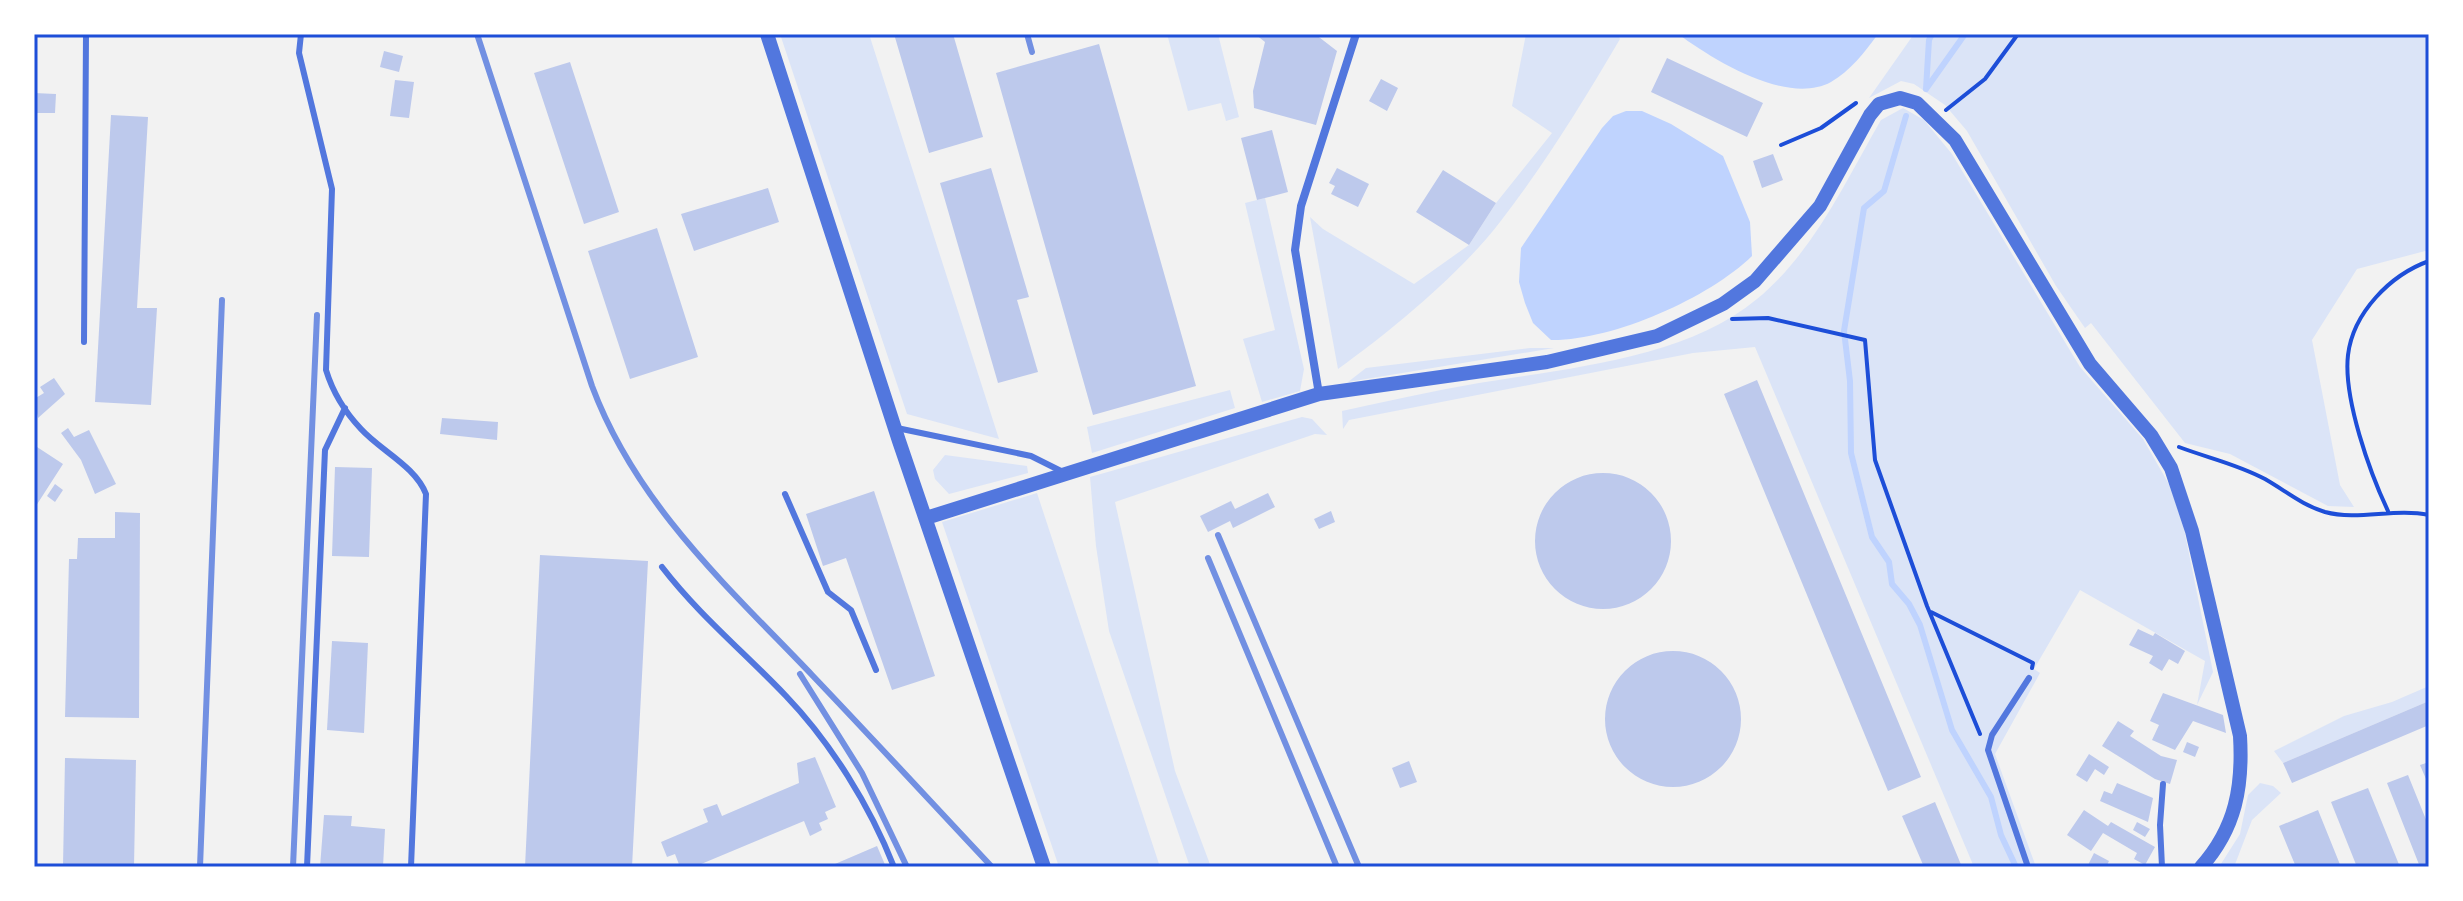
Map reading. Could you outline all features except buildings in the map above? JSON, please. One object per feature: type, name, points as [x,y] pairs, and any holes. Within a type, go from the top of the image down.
[{"type":"street","points":[[767,34],[895,428],[1044,867]]},
{"type":"street","points":[[1319,394],[1317,367],[1295,250],[1297,228],[1301,206],[1356,34]]},
{"type":"street","points":[[926,518],[1319,394],[1547,362],[1657,336],[1716,308],[1755,281],[1800,233],[1879,104],[1900,98],[1917,103],[1934,119],[1982,180],[2090,364],[2151,435],[2183,495],[2240,736],[2238,801],[2227,831],[2201,867]]},
{"type":"lane","points":[[84,342],[86,34]]},
{"type":"lane","points":[[301,34],[299,53],[332,189],[326,370],[334,394],[361,429],[421,480],[426,494],[411,867]]},
{"type":"lane","points":[[307,867],[325,450],[345,408]]},
{"type":"lane","points":[[895,428],[1031,456],[1067,474]]},
{"type":"lane","points":[[785,494],[828,592],[851,610],[876,670]]},
{"type":"lane","points":[[662,567],[688,601],[805,717],[831,751],[894,867]]},
{"type":"lane","points":[[2028,867],[2009,819],[1988,750],[1992,735],[2029,678]]},
{"type":"lane","points":[[2162,867],[2160,825],[2163,784]]},
{"type":"path","points":[[1934,119],[1985,79],[2018,34]]},
{"type":"path","points":[[1781,145],[1821,128],[1856,103]]},
{"type":"path","points":[[2388,511],[2372,477],[2354,410],[2348,356],[2359,320],[2390,283],[2429,261]]},
{"type":"path","points":[[1716,308],[1731,319],[1768,318],[1865,340],[1875,460],[1928,610],[1988,750]]},
{"type":"path","points":[[2151,435],[2183,449],[2220,458],[2266,480],[2299,502],[2323,511],[2345,515],[2388,511],[2429,515]]},
{"type":"path","points":[[1928,610],[2033,663],[2029,678]]},
{"type":"shaded area","points":[[780,34],[869,34],[999,439],[907,414]]},
{"type":"shaded area","points":[[1167,34],[1218,34],[1239,117],[1226,121],[1221,103],[1188,111]]},
{"type":"shaded area","points":[[1526,34],[1618,34],[1620,39],[1548,155],[1484,242],[1424,301],[1338,369],[1310,217],[1323,229],[1414,284],[1469,245],[1496,203],[1552,133],[1512,106]]},
{"type":"shaded area","points":[[1914,34],[2429,34],[2429,250],[2357,269],[2312,340],[2340,485],[2354,507],[2328,506],[2230,454],[2185,443],[2091,323],[2085,328],[2056,286],[1967,131],[1945,105],[1914,84],[1901,81],[1869,98]]},
{"type":"shaded area","points":[[1903,108],[1924,120],[1952,154],[2080,367],[2143,439],[2170,486],[2184,529],[2213,672],[2197,705],[2205,661],[2080,590],[2034,669],[2040,673],[1995,754],[2036,867],[1974,867],[1755,347],[1693,353],[1349,420],[1343,429],[1342,411],[1462,386],[1624,358],[1696,335],[1728,319],[1757,299],[1795,260],[1827,215],[1881,120]]},
{"type":"shaded area","points":[[1265,198],[1304,369],[1300,391],[1262,402],[1243,339],[1275,330],[1245,203]]},
{"type":"shaded area","points":[[1530,348],[1554,348],[1348,382],[1366,368]]},
{"type":"shaded area","points":[[1230,390],[1235,408],[1092,453],[1087,427]]},
{"type":"shaded area","points":[[1302,417],[1312,419],[1327,435],[1315,434],[1115,502],[1175,771],[1211,867],[1190,867],[1109,631],[1096,546],[1090,477]]},
{"type":"shaded area","points":[[945,455],[1027,466],[1028,473],[949,494],[935,479],[933,470]]},
{"type":"shaded area","points":[[1037,493],[1160,867],[1059,867],[942,522]]},
{"type":"shaded area","points":[[2429,686],[2429,701],[2283,763],[2274,751],[2344,716],[2392,702]]},
{"type":"shaded area","points":[[2260,783],[2273,786],[2281,793],[2252,820],[2234,867],[2219,867],[2240,834],[2248,795]]},
{"type":"water","points":[[1678,34],[1878,34],[1838,78],[1813,88],[1794,88],[1752,77],[1711,56]]},
{"type":"water","points":[[1626,111],[1642,111],[1671,124],[1723,156],[1750,222],[1752,256],[1711,287],[1658,314],[1602,333],[1551,340],[1533,323],[1525,303],[1519,282],[1521,248],[1602,128],[1613,116]]},
{"type":"waterway","points":[[1926,89],[1932,34]]},
{"type":"waterway","points":[[1926,89],[1965,34]]},
{"type":"waterway","points":[[1906,116],[1884,191],[1864,208],[1844,331],[1850,381],[1851,453],[1872,537],[1889,562],[1892,584],[1909,604],[1920,625],[1952,730],[1991,797],[2001,835],[2016,867]]},
{"type":"railway","points":[[477,34],[592,386],[633,468],[659,506],[717,576],[992,867]]},
{"type":"railway","points":[[1027,34],[1032,52]]},
{"type":"railway","points":[[200,867],[222,300]]},
{"type":"railway","points":[[293,867],[317,315]]},
{"type":"railway","points":[[1218,535],[1359,867]]},
{"type":"railway","points":[[1208,558],[1337,867]]},
{"type":"railway","points":[[800,674],[862,773],[907,867]]}]
